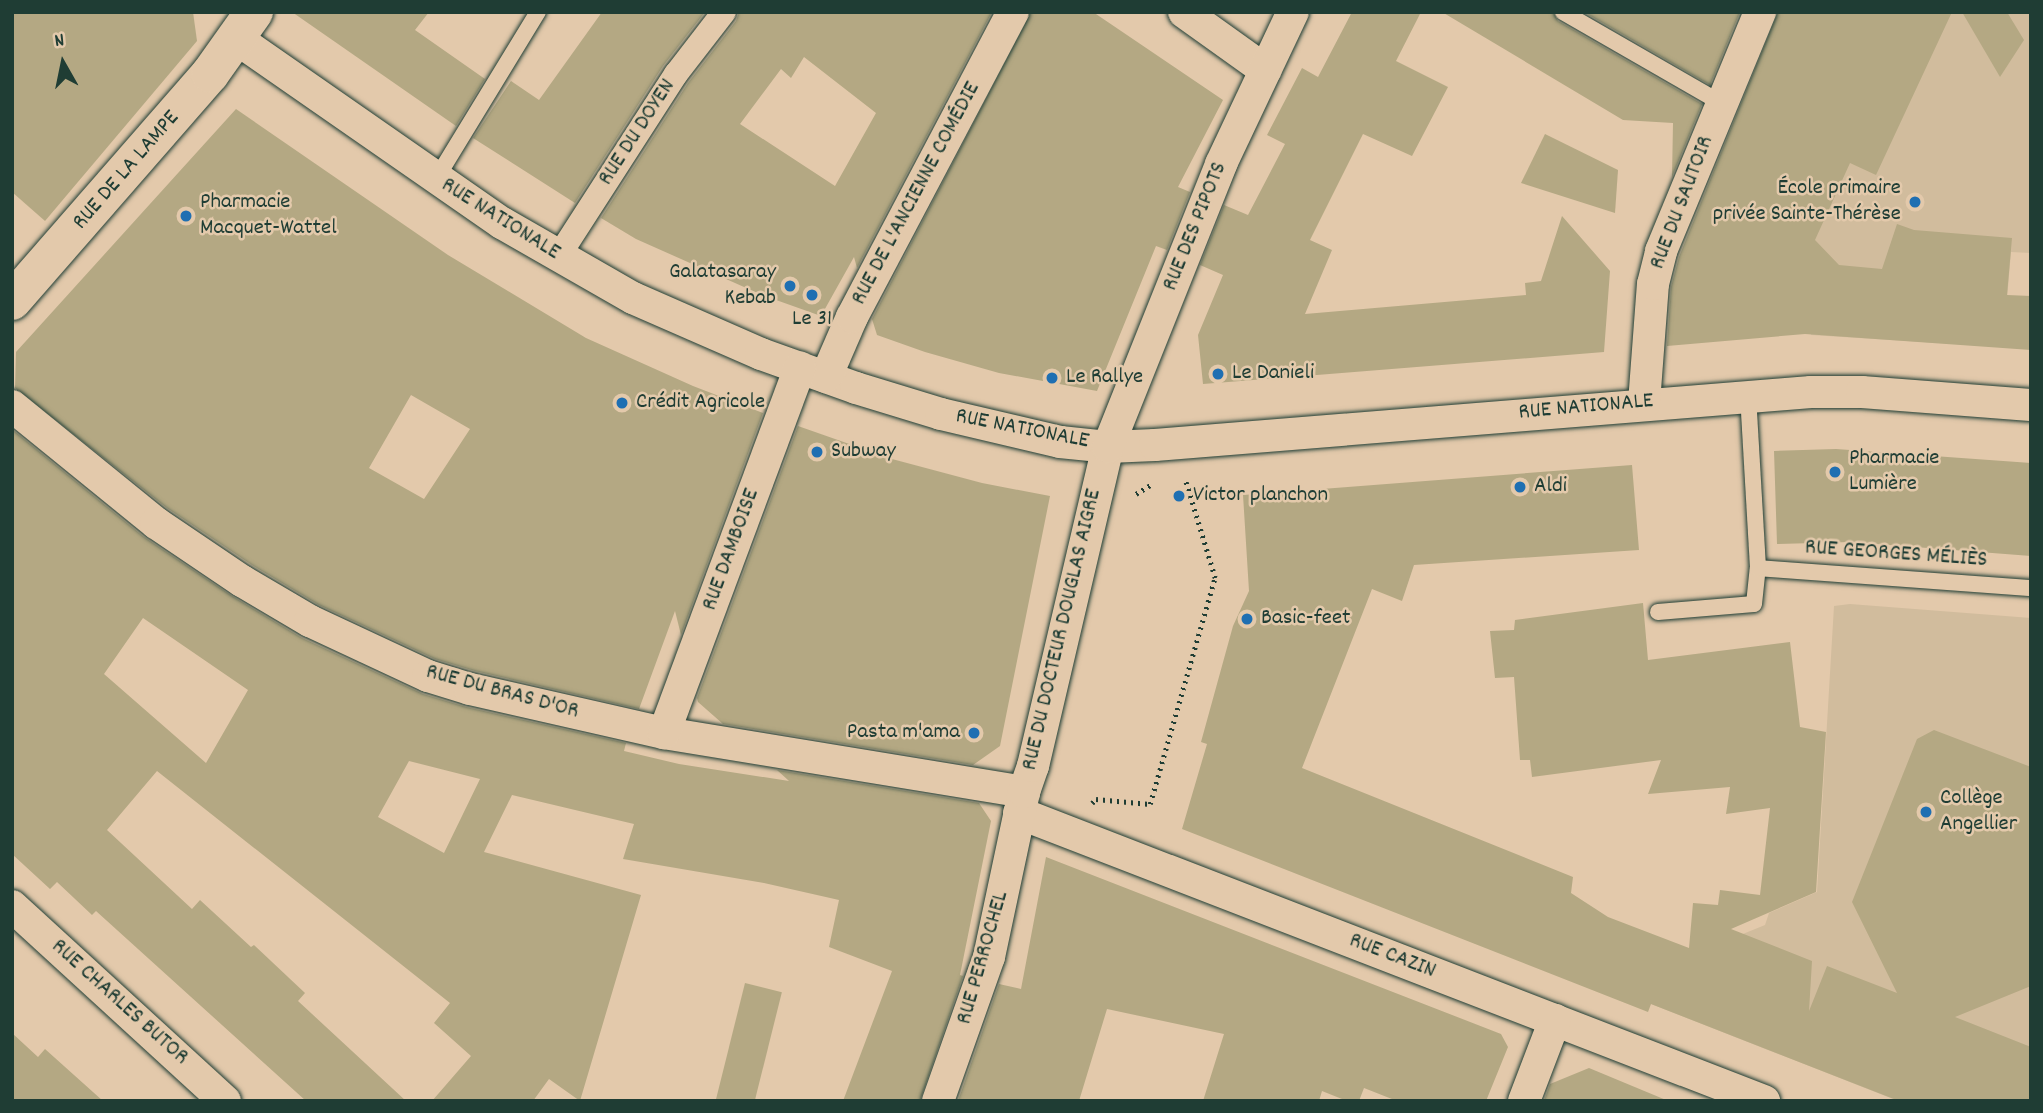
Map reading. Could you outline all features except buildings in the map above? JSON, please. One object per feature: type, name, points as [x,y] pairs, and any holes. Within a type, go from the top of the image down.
[{"type":"main road","name":"RUE DE LA LAMPE","points":[[12,301],[140,157],[243,22]]},
{"type":"street","name":"RUE DU DOYEN","points":[[558,257],[676,74],[723,12]]},
{"type":"street","name":"RUE DE L'ANCIENNE COMÉDIE","points":[[813,373],[852,317],[1013,12]]},
{"type":"street","points":[[1184,12],[1265,70]]},
{"type":"street","name":"RUE DES PIPOTS","points":[[1108,447],[1210,190],[1293,12]]},
{"type":"street","name":"RUE DU SAUTOIR","points":[[1644,403],[1656,271],[1721,103],[1760,12]]},
{"type":"street","name":"RUE NATIONALE","points":[[243,22],[436,179],[558,257],[693,326],[813,373],[941,414],[1060,442],[1108,447],[1644,403],[1862,392],[2031,405]]},
{"type":"street","name":"RUE DAMBOISE","points":[[664,733],[813,373]]},
{"type":"street","name":"RUE DU BRAS D'OR","points":[[12,406],[156,523],[242,581],[310,621],[449,684],[664,733],[1021,803]]},
{"type":"street","name":"RUE DU DOCTEUR DOUGLAS AIGRE","points":[[1021,803],[1033,766],[1108,447]]},
{"type":"street","name":"RUE CAZIN","points":[[1021,803],[1062,829],[1764,1101]]},
{"type":"street","name":"RUE PERROCHEL","points":[[938,1101],[984,974],[1021,803]]},
{"type":"street","name":"RUE CHARLES BUTOR","points":[[12,906],[225,1101]]},
{"type":"street","points":[[1524,1101],[1555,1020]]},
{"type":"lane","points":[[436,179],[538,12]]},
{"type":"lane","points":[[1563,12],[1721,103]]},
{"type":"lane","points":[[1658,612],[1754,604],[1758,568],[1748,397]]},
{"type":"lane","name":"RUE GEORGES MÉLIÈS","points":[[1758,568],[2031,588]]},
{"type":"path","points":[[1062,829],[1096,799],[1150,804],[1215,578],[1183,474]]},
{"type":"shaded area","name":"École primaire privée Sainte-Thérèse","points":[[1884,12],[2031,12],[2031,253],[2011,252],[2003,347],[1811,335],[1802,285],[1759,289]]},
{"type":"shaded area","name":"Collège Angellier","points":[[1850,604],[2031,618],[2031,1101],[1898,1101],[1651,1004],[1664,966],[1765,925],[1769,913],[1817,892],[1834,606]]},
{"type":"place","name":"École primaire privée Sainte-Thérèse","points":[[1915,202]]},
{"type":"place","name":"Pharmacie Macquet-Wattel","points":[[186,216]]},
{"type":"place","name":"Galatasaray Kebab","points":[[790,286]]},
{"type":"place","name":"Le 31","points":[[812,295]]},
{"type":"place","name":"Le Danieli","points":[[1218,374]]},
{"type":"place","name":"Le Rallye","points":[[1052,378]]},
{"type":"place","name":"Crédit Agricole","points":[[622,403]]},
{"type":"place","name":"Subway","points":[[817,452]]},
{"type":"place","name":"Pharmacie Lumière","points":[[1835,472]]},
{"type":"place","name":"Aldi","points":[[1520,487]]},
{"type":"place","name":"Victor planchon","points":[[1179,496]]},
{"type":"place","name":"Basic-feet","points":[[1247,619]]},
{"type":"place","name":"Pasta m'ama","points":[[974,733]]},
{"type":"place","name":"Collège Angellier","points":[[1926,812]]}]
